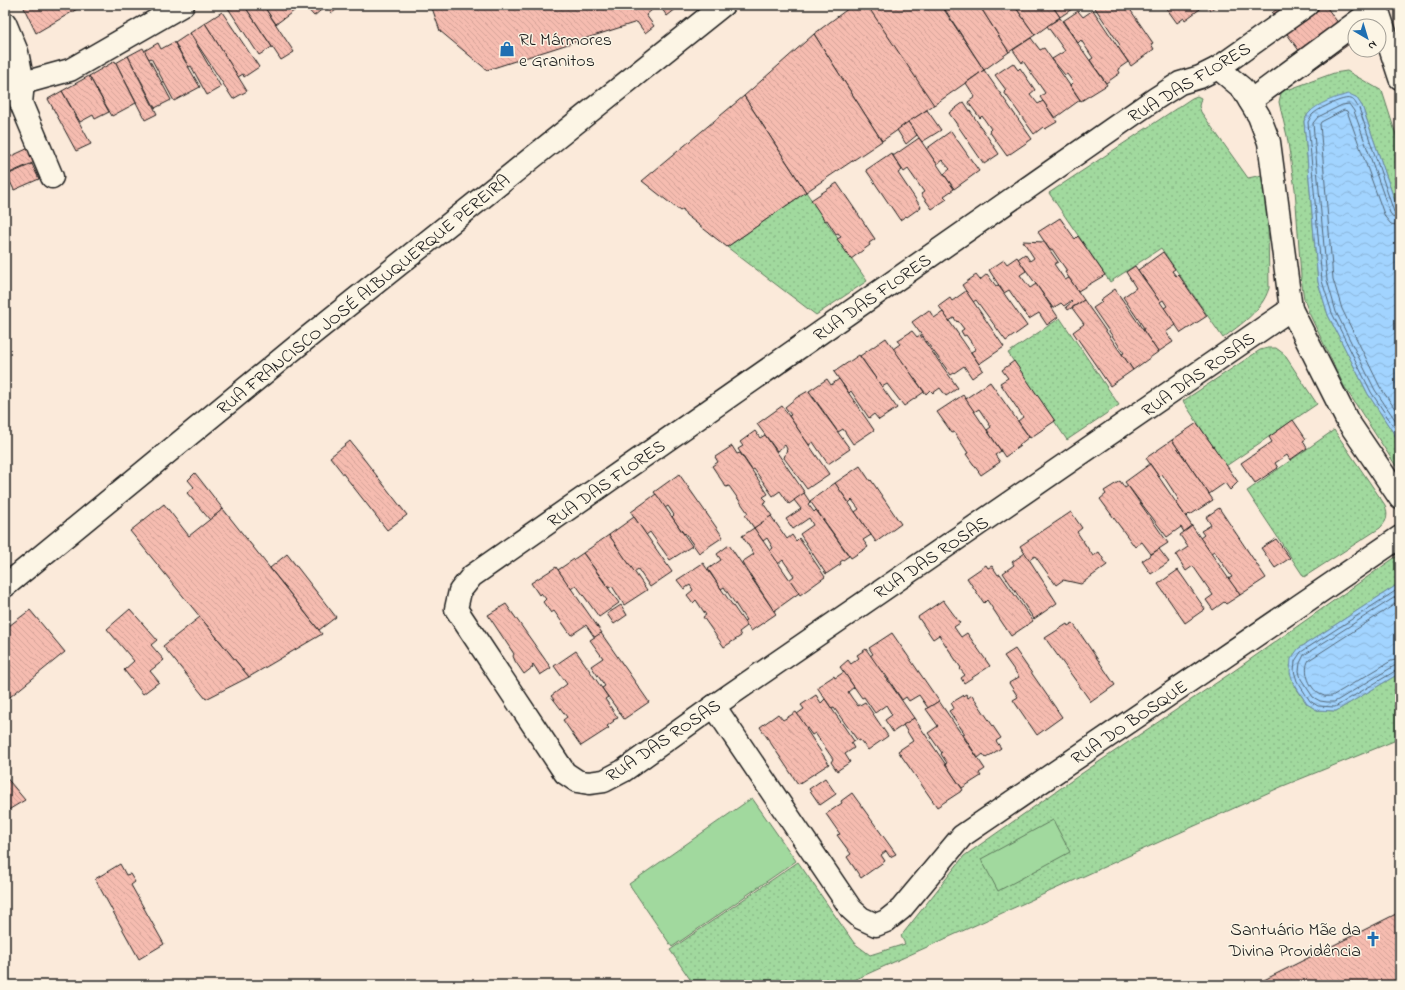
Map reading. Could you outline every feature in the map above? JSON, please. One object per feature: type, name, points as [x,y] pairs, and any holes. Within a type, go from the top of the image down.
[{"type":"street","points":[[14,87],[70,70],[183,5]]},
{"type":"street","name":"RUA FRANCISCO JOSÉ ALBUQUERQUE PEREIRA","points":[[5,586],[307,338],[723,5]]},
{"type":"street","name":"RUA DAS FLORES","points":[[565,773],[456,609],[460,591],[472,576],[1155,99],[1180,83],[1200,77],[1218,68],[1307,5]]},
{"type":"street","points":[[1250,101],[1377,6],[1400,78]]},
{"type":"street","points":[[5,23],[17,52],[14,87],[52,178]]},
{"type":"street","points":[[1218,68],[1242,88],[1259,116],[1269,142],[1291,309],[1347,420],[1400,498]]},
{"type":"street","name":"RUA DAS ROSAS","points":[[565,773],[578,781],[589,783],[604,781],[624,771],[714,706],[1291,309]]},
{"type":"street","name":"RUA DO BOSQUE","points":[[714,706],[851,909],[861,918],[876,925],[886,921],[901,909],[962,836],[1400,537]]},
{"type":"green space","points":[[1347,71],[1382,91],[1400,147],[1400,216],[1362,106],[1356,97],[1308,114],[1304,121],[1318,282],[1328,315],[1368,394],[1400,443],[1400,472],[1344,386],[1309,313],[1304,299],[1301,277],[1295,189],[1287,136],[1279,102],[1283,85],[1290,89],[1334,73]]},
{"type":"green space","points":[[1197,96],[1201,98],[1199,106],[1201,112],[1248,178],[1262,175],[1268,223],[1269,288],[1266,296],[1256,310],[1244,322],[1223,338],[1161,248],[1110,282],[1049,193]]},
{"type":"green space","points":[[806,192],[867,281],[816,315],[727,247]]},
{"type":"green space","points":[[1060,318],[1119,405],[1067,440],[1008,353]]},
{"type":"green space","points":[[1276,348],[1284,354],[1317,404],[1226,466],[1183,401],[1260,350]]},
{"type":"green space","points":[[1334,430],[1385,505],[1387,517],[1380,528],[1304,577],[1247,491]]},
{"type":"green space","points":[[1400,554],[1400,583],[1298,649],[1293,683],[1307,704],[1317,710],[1336,711],[1400,673],[1400,732],[1394,741],[1283,786],[843,985],[694,985],[670,950],[798,862],[854,943],[870,955],[905,944],[901,936],[964,856],[1081,774],[1231,673]]},
{"type":"green space","points":[[752,798],[796,861],[672,947],[629,884]]},
{"type":"green space","points":[[1053,820],[1070,852],[998,891],[981,859]]},
{"type":"water","points":[[1349,94],[1356,97],[1362,106],[1400,216],[1400,443],[1368,394],[1328,315],[1318,282],[1304,121],[1312,110],[1322,104]]},
{"type":"water","points":[[1400,583],[1400,673],[1336,711],[1317,710],[1307,704],[1293,682],[1290,672],[1291,659],[1298,649]]},
{"type":"building","points":[[30,5],[84,5],[36,33],[24,8]]},
{"type":"building","points":[[226,5],[244,5],[272,47],[259,55]]},
{"type":"building","points":[[244,5],[263,5],[294,52],[281,60]]},
{"type":"building","points":[[263,5],[296,5],[298,8],[276,24]]},
{"type":"building","points":[[304,5],[338,5],[340,7],[332,13],[326,6],[314,16]]},
{"type":"building","name":"RL Mármores e Granitos","points":[[431,5],[658,5],[646,15],[654,26],[645,33],[637,22],[487,70],[440,31]]},
{"type":"building","name":"RL Mármores e Granitos","points":[[659,5],[681,5],[667,16]]},
{"type":"building","points":[[853,5],[870,5],[935,104],[882,141],[814,34]]},
{"type":"building","points":[[867,5],[941,5],[984,70],[934,105]]},
{"type":"building","points":[[942,5],[979,5],[1009,52],[984,70]]},
{"type":"building","points":[[979,5],[1014,5],[1035,35],[1009,52]]},
{"type":"building","points":[[1014,5],[1052,5],[1060,17],[1035,35]]},
{"type":"building","points":[[1052,5],[1078,5],[1060,17]]},
{"type":"building","points":[[1093,5],[1127,5],[1153,43],[1151,44],[1154,49],[1131,66],[1118,47],[1120,45]]},
{"type":"building","points":[[1164,5],[1198,5],[1200,9],[1185,20],[1184,18],[1177,23]]},
{"type":"building","points":[[1207,5],[1218,5],[1210,10]]},
{"type":"building","points":[[1282,5],[1325,5],[1347,35],[1347,46],[1313,70],[1272,13]]},
{"type":"building","points":[[1093,10],[1128,62],[1118,69],[1120,73],[1106,83],[1090,60],[1093,58],[1081,40],[1078,43],[1063,21],[1078,11],[1083,17]]},
{"type":"building","points":[[222,12],[259,67],[244,77],[243,74],[238,77],[205,23]]},
{"type":"building","points":[[1060,18],[1107,85],[1081,101],[1070,85],[1073,82],[1052,59],[1065,51],[1047,26]]},
{"type":"building","points":[[205,23],[247,91],[233,99],[190,33]]},
{"type":"building","points":[[190,33],[221,87],[207,95],[191,66],[189,67],[175,43]]},
{"type":"building","points":[[814,34],[882,141],[806,192],[744,96]]},
{"type":"building","points":[[1031,38],[1040,50],[1044,48],[1080,100],[1055,118],[1040,97],[1045,93],[1023,61],[1022,63],[1013,50]]},
{"type":"building","points":[[174,42],[200,87],[174,101],[151,58],[149,59],[144,51],[158,43],[161,49]]},
{"type":"building","points":[[143,48],[171,100],[155,108],[128,56]]},
{"type":"building","points":[[128,56],[157,114],[145,120],[116,63]]},
{"type":"building","points":[[115,61],[136,103],[112,116],[89,76]]},
{"type":"building","points":[[1013,63],[1018,70],[1020,68],[1035,90],[1030,94],[1038,104],[1043,101],[1057,122],[1045,129],[1043,127],[1034,134],[1004,92],[1006,90],[995,75]]},
{"type":"building","points":[[984,70],[1032,139],[1007,156],[989,131],[991,129],[982,116],[980,118],[968,102],[975,97],[966,83]]},
{"type":"building","points":[[89,76],[109,112],[95,119],[93,115],[80,122],[62,91]]},
{"type":"building","points":[[62,91],[91,144],[76,151],[48,99]]},
{"type":"building","points":[[744,96],[806,192],[727,247],[686,215],[683,209],[680,211],[642,181]]},
{"type":"building","points":[[964,102],[999,154],[984,164],[949,113]]},
{"type":"building","points":[[927,110],[941,130],[922,142],[908,122]]},
{"type":"building","points":[[908,122],[917,135],[906,144],[897,130]]},
{"type":"building","points":[[951,131],[979,171],[954,189],[944,174],[950,169],[942,160],[937,164],[926,149]]},
{"type":"building","points":[[919,138],[954,189],[944,196],[947,199],[932,209],[921,194],[924,192],[908,169],[904,172],[893,156]]},
{"type":"building","points":[[31,147],[37,161],[5,175],[5,159]]},
{"type":"building","points":[[891,153],[902,170],[898,173],[921,207],[900,220],[866,170]]},
{"type":"building","points":[[32,164],[39,179],[14,190],[7,175]]},
{"type":"building","points":[[837,183],[875,239],[869,243],[870,245],[851,259],[837,239],[841,237],[838,233],[836,234],[827,220],[825,221],[811,200]]},
{"type":"building","points":[[1060,218],[1075,239],[1078,236],[1105,275],[1078,291],[1065,272],[1067,271],[1038,232]]},
{"type":"building","points":[[1023,241],[1044,242],[1058,262],[1054,264],[1065,280],[1069,278],[1084,300],[1068,310],[1066,307],[1072,302],[1071,301],[1064,306],[1061,303],[1053,308],[1018,259],[1025,254],[1030,261],[1034,258]]},
{"type":"building","points":[[1163,252],[1175,269],[1172,271],[1176,276],[1178,274],[1207,316],[1181,333],[1164,308],[1167,306],[1163,300],[1160,302],[1138,270]]},
{"type":"building","points":[[1017,257],[1026,271],[1020,275],[1030,288],[1036,284],[1058,317],[1047,325],[1039,313],[1029,319],[1009,290],[1004,293],[989,270],[1004,260],[1007,264]]},
{"type":"building","points":[[1135,266],[1176,325],[1166,332],[1173,342],[1158,352],[1123,297],[1136,288],[1126,272]]},
{"type":"building","points":[[987,274],[996,286],[998,285],[1027,326],[1006,341],[976,300],[973,302],[962,285],[976,275],[980,280]]},
{"type":"building","points":[[1115,289],[1158,352],[1133,370],[1122,354],[1124,353],[1093,308],[1102,302],[1100,300]]},
{"type":"building","points":[[966,291],[1004,347],[979,364],[971,352],[976,349],[966,335],[964,336],[961,331],[964,329],[954,318],[949,321],[939,306],[950,298],[952,301]]},
{"type":"building","points":[[1084,300],[1133,370],[1110,386],[1073,332],[1084,324],[1072,308]]},
{"type":"building","points":[[929,310],[934,318],[943,312],[983,370],[972,378],[964,366],[951,375],[912,322]]},
{"type":"building","points":[[912,331],[917,337],[920,335],[958,388],[946,396],[940,388],[933,393],[930,390],[926,394],[893,349],[900,344],[898,340]]},
{"type":"building","points":[[886,338],[924,392],[904,406],[887,384],[882,387],[860,356]]},
{"type":"building","points":[[859,355],[897,408],[879,420],[874,414],[869,418],[851,391],[849,393],[834,372]]},
{"type":"building","points":[[1014,361],[1055,421],[1030,438],[1018,421],[1023,417],[1000,383],[1008,378],[1002,370]]},
{"type":"building","points":[[827,379],[831,385],[839,379],[874,430],[853,444],[843,429],[838,432],[809,391]]},
{"type":"building","points":[[990,382],[1029,437],[1005,457],[987,430],[991,427],[979,409],[974,412],[965,399]]},
{"type":"building","points":[[808,391],[850,449],[828,464],[813,442],[809,445],[789,416],[791,415],[785,407]]},
{"type":"building","points":[[963,395],[1001,451],[995,455],[1000,462],[981,475],[966,454],[968,453],[954,432],[952,433],[937,412]]},
{"type":"building","points":[[782,406],[829,474],[807,489],[784,458],[787,449],[785,445],[777,451],[757,424]]},
{"type":"building","points":[[1293,420],[1306,439],[1303,441],[1307,448],[1290,460],[1287,455],[1275,463],[1278,468],[1255,483],[1241,463],[1272,442],[1269,437]]},
{"type":"building","points":[[1197,423],[1238,482],[1230,490],[1225,483],[1209,494],[1172,440]]},
{"type":"building","points":[[755,431],[760,438],[765,435],[805,493],[789,504],[780,491],[773,496],[754,469],[752,470],[738,449],[743,446],[740,442]]},
{"type":"building","points":[[1172,440],[1213,500],[1186,517],[1176,502],[1179,500],[1162,474],[1159,477],[1146,458]]},
{"type":"building","points":[[350,441],[407,515],[387,530],[330,457]]},
{"type":"building","points":[[732,446],[737,454],[740,453],[768,494],[763,497],[767,501],[763,503],[772,516],[754,528],[745,515],[748,513],[729,486],[726,487],[712,466],[718,462],[715,457]]},
{"type":"building","points":[[1150,464],[1192,526],[1184,532],[1181,527],[1167,537],[1125,482]]},
{"type":"building","points":[[860,466],[901,524],[876,542],[855,512],[859,509],[852,500],[849,503],[835,483]]},
{"type":"building","points":[[195,473],[223,509],[210,520],[187,493],[194,487],[188,480]]},
{"type":"building","points":[[679,474],[723,537],[699,553],[672,517],[674,515],[668,506],[665,508],[654,492]]},
{"type":"building","points":[[1120,481],[1125,488],[1128,486],[1168,543],[1151,554],[1142,542],[1135,547],[1100,499],[1106,494],[1104,491]]},
{"type":"building","points":[[835,483],[871,535],[863,540],[868,547],[851,558],[810,501]]},
{"type":"building","points":[[804,493],[810,502],[808,504],[814,512],[816,510],[849,556],[840,562],[841,564],[826,574],[800,534],[813,525],[809,518],[793,529],[786,519],[801,509],[794,500]]},
{"type":"building","points":[[656,494],[692,546],[670,560],[650,532],[646,535],[631,512]]},
{"type":"building","points":[[164,504],[189,536],[223,509],[322,634],[249,677],[130,531]]},
{"type":"building","points":[[1219,508],[1266,578],[1240,595],[1228,579],[1232,577],[1214,551],[1211,553],[1200,538],[1204,535],[1201,531],[1211,525],[1206,517]]},
{"type":"building","points":[[1071,512],[1082,528],[1077,532],[1093,556],[1099,552],[1107,565],[1081,584],[1063,580],[1056,585],[1035,556],[1029,560],[1020,546]]},
{"type":"building","points":[[771,516],[787,539],[792,535],[796,541],[799,538],[825,577],[800,595],[789,580],[794,576],[783,560],[778,564],[769,551],[773,548],[767,538],[763,541],[754,528]]},
{"type":"building","points":[[634,517],[672,572],[650,587],[638,569],[634,572],[609,535]]},
{"type":"building","points":[[1192,526],[1240,595],[1226,604],[1224,602],[1213,610],[1206,600],[1213,595],[1193,566],[1186,571],[1176,555],[1188,547],[1180,535]]},
{"type":"building","points":[[754,528],[799,593],[774,611],[742,562],[754,554],[742,536]]},
{"type":"building","points":[[609,535],[647,590],[624,605],[612,586],[609,588],[583,553]]},
{"type":"building","points":[[1276,539],[1290,558],[1275,568],[1261,548]]},
{"type":"building","points":[[729,545],[776,614],[751,631],[744,621],[746,620],[724,587],[721,589],[708,569],[721,560],[717,554]]},
{"type":"building","points":[[1159,549],[1169,562],[1151,574],[1142,561]]},
{"type":"building","points":[[583,553],[619,603],[599,617],[576,585],[571,589],[558,570]]},
{"type":"building","points":[[1025,553],[1057,603],[1034,619],[1003,573],[1014,565],[1012,562]]},
{"type":"building","points":[[287,554],[336,617],[319,630],[270,568]]},
{"type":"building","points":[[703,563],[747,626],[739,632],[741,636],[724,647],[703,617],[706,615],[696,600],[693,603],[687,595],[693,590],[690,585],[684,589],[677,580]]},
{"type":"building","points":[[986,565],[988,568],[992,566],[998,575],[1000,574],[1033,621],[1011,636],[987,600],[984,603],[967,578]]},
{"type":"building","points":[[556,567],[602,633],[595,638],[586,625],[571,635],[554,611],[551,613],[543,602],[546,599],[541,593],[539,595],[531,583]]},
{"type":"building","points":[[1178,570],[1205,609],[1185,623],[1158,584]]},
{"type":"building","points":[[943,600],[960,623],[954,627],[961,637],[967,633],[990,666],[964,683],[961,678],[965,675],[939,635],[933,639],[918,617]]},
{"type":"building","points":[[506,604],[551,668],[540,675],[533,664],[533,667],[524,674],[515,661],[513,656],[514,654],[488,615]]},
{"type":"building","points":[[621,605],[627,615],[614,624],[607,614]]},
{"type":"building","points":[[130,609],[157,640],[151,645],[164,660],[150,671],[159,682],[143,694],[124,670],[134,661],[107,629]]},
{"type":"building","points":[[30,610],[65,652],[5,701],[5,629]]},
{"type":"building","points":[[200,617],[249,677],[206,699],[163,646]]},
{"type":"building","points":[[1073,623],[1115,685],[1091,702],[1045,638],[1067,624],[1068,626]]},
{"type":"building","points":[[601,633],[649,702],[624,719],[602,688],[605,686],[591,666],[603,658],[590,640]]},
{"type":"building","points":[[892,633],[939,701],[928,708],[919,695],[909,701],[906,697],[902,700],[885,674],[883,675],[870,656],[873,654],[869,648]]},
{"type":"building","points":[[866,649],[914,718],[893,732],[885,720],[892,715],[886,705],[875,713],[864,697],[862,698],[840,667],[848,660],[851,664],[859,658],[857,655]]},
{"type":"building","points":[[1015,649],[1062,717],[1037,735],[1013,700],[1018,697],[1009,683],[1019,677],[1004,656]]},
{"type":"building","points":[[576,651],[608,697],[605,699],[618,718],[613,720],[614,721],[607,726],[609,728],[581,746],[563,720],[567,717],[551,696],[567,684],[554,666]]},
{"type":"building","points":[[844,672],[854,687],[848,692],[852,698],[858,706],[865,702],[888,736],[868,750],[860,740],[858,741],[834,708],[832,709],[817,687],[834,676],[835,678]]},
{"type":"building","points":[[966,694],[968,698],[972,695],[1001,738],[996,741],[1001,748],[986,758],[983,754],[978,758],[963,735],[965,734],[949,711],[954,708],[951,703]]},
{"type":"building","points":[[816,695],[821,703],[825,699],[854,741],[851,743],[854,748],[845,754],[850,762],[837,771],[831,762],[833,759],[815,733],[812,735],[797,714],[804,709],[801,705]]},
{"type":"building","points":[[939,701],[985,769],[979,773],[981,776],[962,788],[945,764],[947,763],[941,754],[942,753],[928,733],[938,726],[926,709]]},
{"type":"building","points":[[796,712],[829,764],[798,784],[760,727],[778,714],[783,720]]},
{"type":"building","points":[[914,718],[963,790],[937,807],[898,751],[913,741],[903,725]]},
{"type":"building","points":[[5,776],[25,800],[5,812]]},
{"type":"building","points":[[825,778],[836,794],[820,805],[809,789]]},
{"type":"building","points":[[852,793],[896,854],[890,857],[886,851],[881,855],[885,861],[861,878],[847,857],[851,854],[837,835],[840,834],[826,814],[842,803],[841,801]]},
{"type":"building","points":[[120,864],[126,875],[130,874],[135,882],[131,885],[164,944],[139,959],[95,879]]},
{"type":"building","name":"Santuário Mãe da Divina Providência","points":[[1400,912],[1400,985],[1259,985],[1258,983]]},
{"type":"place","name":"RL Mármores e Granitos","points":[[507,49]]},
{"type":"place","name":"Santuário Mãe da Divina Providência","points":[[1373,939]]}]
